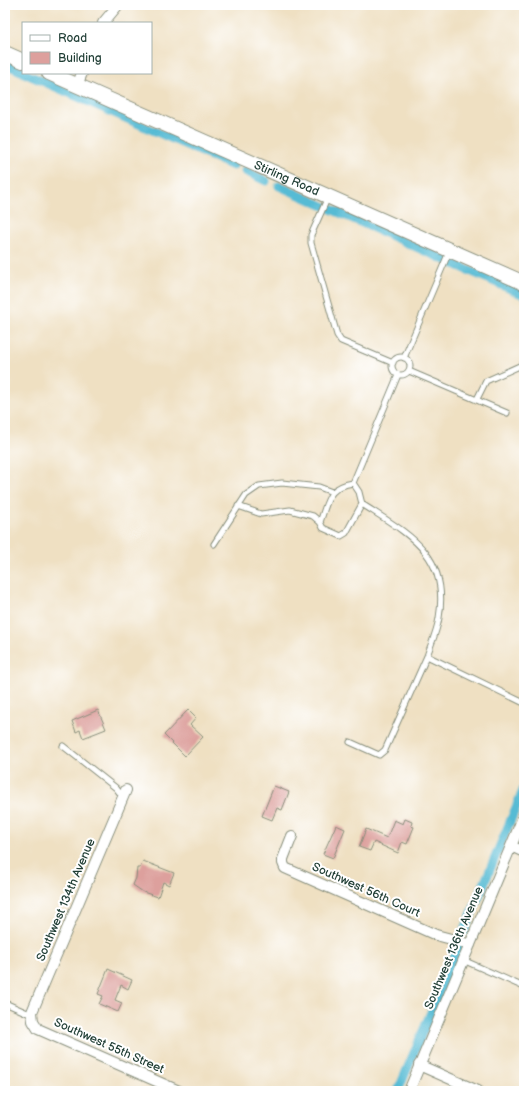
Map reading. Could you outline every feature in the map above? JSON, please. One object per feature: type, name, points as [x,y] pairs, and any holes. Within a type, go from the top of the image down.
[{"type":"street","points":[[103,22],[118,5]]},
{"type":"street","points":[[5,53],[22,61]]},
{"type":"street","name":"Stirling Road","points":[[54,74],[80,79],[328,197],[524,283]]},
{"type":"street","name":"Southwest 134th Avenue","points":[[30,1016],[125,794]]},
{"type":"street","name":"Southwest 136th Avenue","points":[[409,1091],[524,815]]},
{"type":"street","name":"Southwest 56th Court","points":[[292,836],[283,859],[284,868],[436,936],[470,945]]},
{"type":"street","points":[[511,846],[524,852]]},
{"type":"street","name":"Southwest 55th Street","points":[[30,1016],[38,1029],[179,1091]]},
{"type":"street","points":[[419,1065],[478,1091]]},
{"type":"lane","points":[[328,197],[311,235],[311,243],[337,335],[341,341],[393,363]]},
{"type":"lane","points":[[404,358],[449,250]]},
{"type":"lane","points":[[397,358],[404,358],[410,363],[409,372],[404,375],[398,375],[392,368],[393,363],[397,358]]},
{"type":"lane","points":[[477,399],[486,381],[524,364]]},
{"type":"lane","points":[[409,372],[477,399],[507,413]]},
{"type":"lane","points":[[352,483],[398,375]]},
{"type":"lane","points":[[214,544],[246,495],[260,486],[282,483],[319,487],[332,492]]},
{"type":"lane","points":[[320,522],[332,492],[341,485],[352,483]]},
{"type":"lane","points":[[350,742],[379,755],[385,750],[427,656],[439,620],[441,606],[440,584],[436,568],[426,553],[413,540],[362,504],[359,492],[352,483]]},
{"type":"lane","points":[[238,506],[261,514],[290,510],[312,516],[320,522],[323,528],[341,536],[346,533],[362,504]]},
{"type":"lane","points":[[427,656],[524,703]]},
{"type":"lane","points":[[63,746],[125,794]]},
{"type":"lane","points":[[463,960],[524,987]]},
{"type":"lane","points":[[5,1004],[30,1016]]},
{"type":"building","points":[[98,710],[106,729],[83,738],[80,730],[76,732],[72,721]]},
{"type":"building","points":[[188,710],[196,718],[190,725],[203,737],[185,756],[164,735]]},
{"type":"building","points":[[274,786],[289,792],[282,810],[277,808],[272,820],[262,816]]},
{"type":"building","points":[[405,819],[412,822],[411,826],[414,827],[407,844],[402,842],[398,853],[374,842],[370,851],[359,847],[366,829],[387,838],[394,820],[403,824]]},
{"type":"building","points":[[336,825],[345,829],[333,858],[323,854]]},
{"type":"building","points":[[143,861],[174,873],[169,885],[163,882],[158,897],[143,892],[133,885],[136,878],[137,868],[140,868]]},
{"type":"building","points":[[108,969],[132,980],[128,989],[121,985],[115,1000],[122,1003],[118,1012],[99,1004],[103,996],[98,994]]},
{"type":"waterway","points":[[5,64],[22,72]]},
{"type":"waterway","points":[[26,74],[233,166]]},
{"type":"waterway","points":[[245,171],[266,181]]},
{"type":"waterway","points":[[279,186],[524,295]]},
{"type":"waterway","points":[[464,932],[524,788]]},
{"type":"waterway","points":[[398,1091],[459,945]]}]
